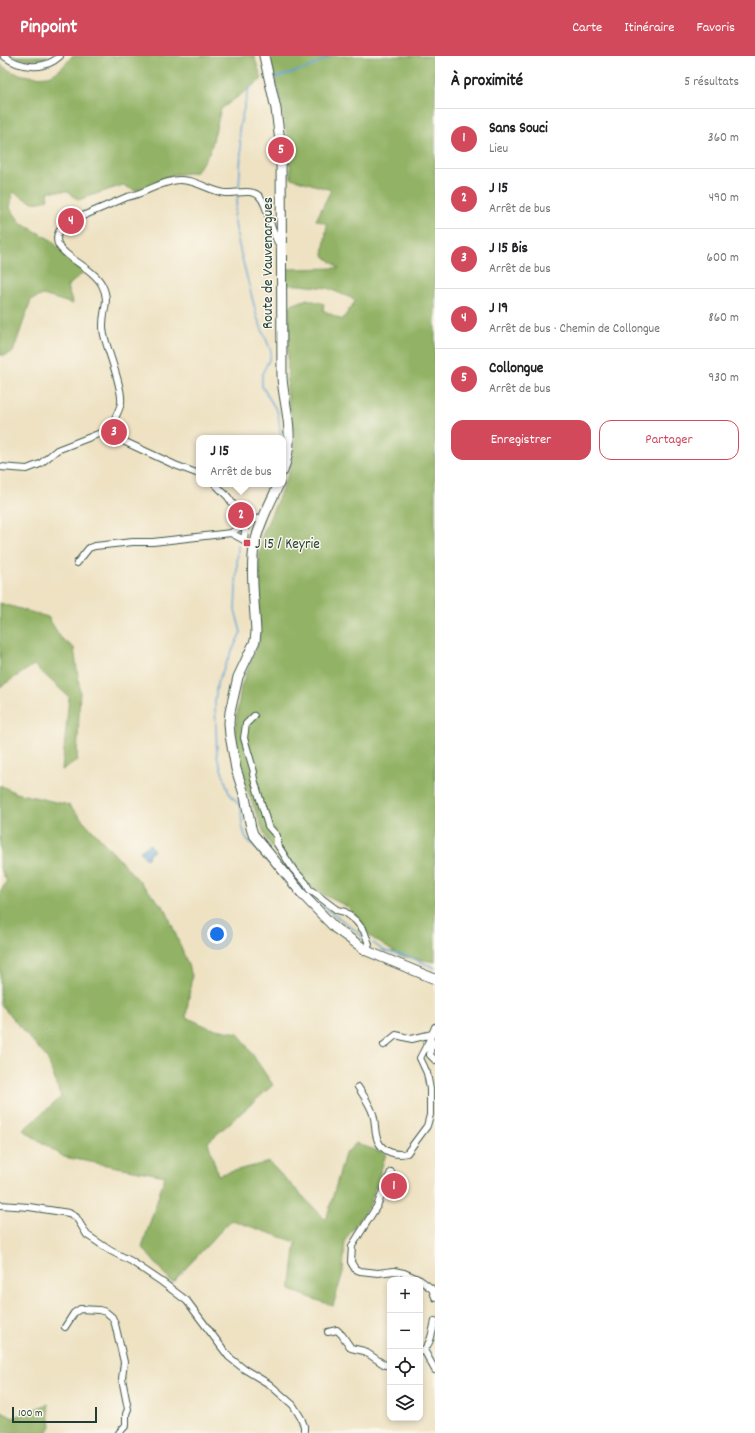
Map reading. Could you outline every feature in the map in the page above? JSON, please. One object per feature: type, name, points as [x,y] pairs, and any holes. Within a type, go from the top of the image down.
[{"type":"main road","name":"Route de Vauvenargues","points":[[264,56],[275,103],[280,135],[278,230],[282,250],[282,390],[289,432],[286,459]]},
{"type":"main road","points":[[278,487],[263,518],[254,549],[253,564],[256,632],[254,641],[238,677],[230,712],[230,735],[236,769],[245,797],[251,828],[253,834],[306,892],[335,928],[367,951],[435,980]]},
{"type":"main road","points":[[392,962],[435,974]]},
{"type":"street","points":[[4,56],[13,63],[31,66],[47,65],[60,56]]},
{"type":"street","points":[[196,473],[175,465],[121,440],[112,429],[113,422],[121,404],[120,393],[102,324],[103,314],[107,303],[107,294],[101,282],[59,246],[58,234],[64,224],[127,197],[137,196],[166,183],[178,180],[188,180],[216,192],[250,192],[257,194],[261,197],[269,220],[278,230]]},
{"type":"street","points":[[0,468],[27,469],[40,464],[57,450],[112,429]]},
{"type":"street","points":[[218,487],[228,497],[246,523],[244,540]]},
{"type":"street","points":[[77,563],[89,548],[95,546],[133,542],[153,542],[231,533],[250,520],[263,518]]},
{"type":"street","points":[[231,533],[244,540],[254,549]]},
{"type":"street","points":[[254,716],[246,724],[244,738],[268,826],[277,836],[277,844],[293,869],[306,883],[306,892],[336,910],[344,912],[356,921],[364,931],[369,944],[367,951]]},
{"type":"street","points":[[435,1027],[430,1055],[435,1060]]},
{"type":"street","points":[[384,1045],[396,1035],[412,1039],[432,1040]]},
{"type":"street","points":[[358,1087],[372,1113],[378,1142],[394,1154],[402,1155],[407,1153],[427,1126],[430,1115],[430,1089],[427,1072],[420,1058],[432,1040]]},
{"type":"street","points":[[391,1172],[377,1206],[352,1246],[351,1262],[355,1268],[360,1271],[378,1273],[394,1271],[404,1273],[420,1280],[432,1289],[435,1297]]},
{"type":"street","points":[[0,1205],[29,1206],[69,1213],[76,1218],[87,1235],[162,1282],[186,1301],[229,1357],[244,1369],[269,1384],[293,1405],[301,1418],[304,1433]]},
{"type":"street","points":[[65,1327],[74,1313],[80,1310],[99,1310],[106,1312],[112,1317],[124,1362],[122,1379],[128,1409],[126,1414],[126,1425],[119,1433]]},
{"type":"street","points":[[423,1350],[429,1343],[435,1321]]},
{"type":"street","points":[[328,1332],[338,1330],[351,1348],[364,1350],[387,1365]]},
{"type":"street","points":[[423,1352],[435,1370]]},
{"type":"green space","points":[[12,56],[49,56],[30,60]]},
{"type":"green space","points":[[72,56],[254,56],[262,79],[221,109],[210,152],[196,172],[172,175],[135,191],[123,185],[78,200],[68,191],[49,191],[47,200],[42,202],[29,201],[13,192],[10,208],[21,223],[53,241],[59,249],[86,270],[67,287],[73,304],[43,295],[31,300],[13,352],[6,355],[0,355],[0,64],[10,71],[22,75],[35,77],[48,76],[58,71]]},
{"type":"green space","points":[[269,56],[435,56],[435,962],[400,956],[371,937],[348,907],[302,884],[267,840],[247,790],[234,737],[241,687],[259,640],[256,588],[262,536],[283,487],[286,487],[286,480],[289,473],[295,440],[287,392],[289,306],[307,299],[324,304],[323,310],[342,320],[356,300],[327,288],[285,285],[286,269],[339,268],[323,255],[327,224],[316,220],[331,190],[291,178],[288,147],[277,86]]},
{"type":"green space","points":[[0,603],[48,617],[61,638],[74,648],[80,691],[77,761],[62,770],[69,697],[34,665],[0,687]]},
{"type":"green space","points":[[0,785],[16,793],[69,805],[166,910],[192,975],[186,1017],[210,1028],[238,1033],[273,1085],[208,1142],[218,1175],[269,1162],[326,1220],[345,1154],[356,1143],[386,1154],[370,1204],[345,1240],[343,1272],[333,1306],[290,1290],[296,1242],[231,1220],[172,1283],[142,1247],[165,1176],[64,1157],[23,1130],[61,1097],[47,1058],[0,1004],[0,891],[7,882],[0,868]]},
{"type":"green space","points":[[48,1404],[51,1426],[47,1433],[0,1433],[0,1411],[13,1418]]},
{"type":"water","points":[[150,844],[154,851],[148,855],[149,857],[146,859],[140,851]]},
{"type":"waterway","points":[[274,78],[308,68],[331,56]]},
{"type":"waterway","points":[[239,189],[241,151],[239,129],[248,91],[251,85]]},
{"type":"waterway","points":[[238,196],[234,217],[239,246],[257,317],[271,351],[270,358],[262,374],[262,386],[278,413],[281,435]]},
{"type":"waterway","points":[[270,487],[271,492]]},
{"type":"waterway","points":[[238,545],[235,610],[241,632],[217,683],[215,701],[217,756],[229,793],[241,807],[242,826],[246,838],[280,874]]},
{"type":"waterway","points":[[316,901],[363,937]]},
{"type":"waterway","points":[[373,943],[384,951],[410,957],[435,968]]},
{"type":"place","name":"Collongue","points":[[281,150]]},
{"type":"place","name":"J 19","points":[[71,221]]},
{"type":"place","name":"J 15 Bis","points":[[114,432]]},
{"type":"place","name":"J 15","points":[[241,515]]},
{"type":"place","name":"J 15 / Keyrie","points":[[247,543]]},
{"type":"place","name":"Sans Souci","points":[[394,1186]]}]
